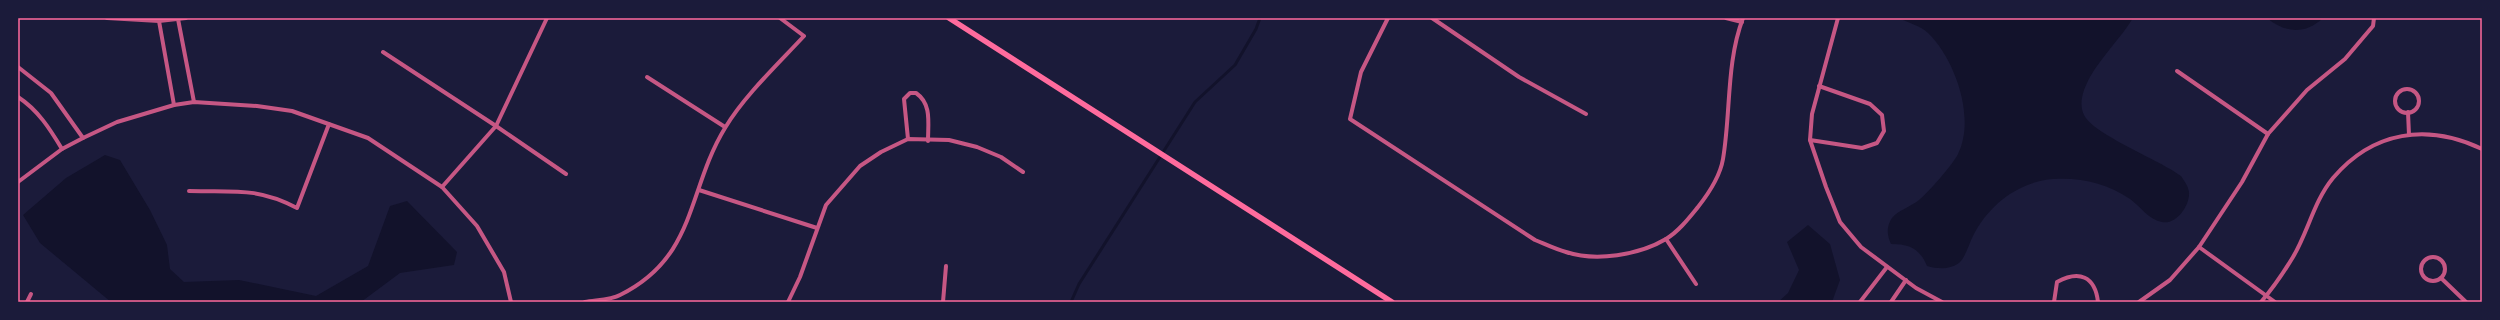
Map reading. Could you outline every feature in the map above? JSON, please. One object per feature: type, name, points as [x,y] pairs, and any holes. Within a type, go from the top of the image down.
[{"type":"main road","points":[[949,18],[1392,302]]},
{"type":"street","points":[[107,18],[159,21],[186,18]]},
{"type":"street","points":[[442,187],[496,126],[547,18]]},
{"type":"street","points":[[585,302],[619,296],[657,271],[678,243],[725,127],[804,36],[780,18]]},
{"type":"street","points":[[1388,18],[1361,72],[1350,119],[1535,240],[1567,253],[1596,256],[1636,251],[1666,239],[1687,220],[1709,193],[1717,179],[1723,160],[1734,52],[1742,20],[1726,18]]},
{"type":"street","points":[[1432,18],[1519,76],[1586,114]]},
{"type":"street","points":[[1838,18],[1812,114],[1810,140],[1840,222],[1861,247],[1906,280],[1942,302]]},
{"type":"street","points":[[2139,302],[2170,280],[2199,247],[2242,182],[2268,134],[2307,90],[2345,59],[2373,26],[2374,18]]},
{"type":"street","points":[[178,19],[194,102]]},
{"type":"street","points":[[159,21],[174,105]]},
{"type":"street","points":[[383,52],[566,174]]},
{"type":"street","points":[[18,67],[51,93],[83,138]]},
{"type":"street","points":[[2177,71],[2268,134]]},
{"type":"street","points":[[647,77],[725,127]]},
{"type":"street","points":[[1810,140],[1862,148],[1877,143],[1884,132],[1882,115],[1870,104],[1819,86]]},
{"type":"street","points":[[2406,89],[2417,94],[2419,102],[2416,109],[2408,112],[2399,109],[2395,102],[2399,92],[2406,89]]},
{"type":"street","points":[[908,139],[904,99],[910,93],[916,93],[922,97],[928,109],[928,141]]},
{"type":"street","points":[[18,97],[27,103],[45,122],[62,149]]},
{"type":"street","points":[[18,182],[62,149],[83,138],[117,122],[174,105],[194,102],[257,106],[292,111],[368,138],[442,187],[477,226],[504,272],[511,302]]},
{"type":"street","points":[[2408,112],[2409,134]]},
{"type":"street","points":[[189,191],[254,192],[276,197],[297,208],[329,124]]},
{"type":"street","points":[[2262,302],[2293,256],[2310,218],[2333,179],[2364,149],[2409,134],[2435,135],[2461,139],[2482,149]]},
{"type":"street","points":[[794,302],[789,300],[800,277],[826,205],[860,166],[881,152],[908,139],[928,141],[949,140],[977,147],[1001,157],[1023,172]]},
{"type":"street","points":[[700,190],[817,228]]},
{"type":"street","points":[[1666,239],[1696,284]]},
{"type":"street","points":[[2199,247],[2275,302]]},
{"type":"street","points":[[2430,257],[2441,260],[2445,271],[2441,278],[2429,281],[2423,276],[2420,268],[2423,261],[2430,257]]},
{"type":"street","points":[[943,302],[946,266]]},
{"type":"street","points":[[1860,302],[1887,267]]},
{"type":"street","points":[[2054,302],[2057,282],[2071,275],[2086,278],[2096,289],[2098,302]]},
{"type":"street","points":[[2441,278],[2466,302]]},
{"type":"street","points":[[1891,302],[1906,280]]},
{"type":"street","points":[[27,302],[31,294]]},
{"type":"shaded area","points":[[1898,18],[2133,18],[2090,77],[2082,96],[2082,110],[2090,123],[2100,131],[2181,176],[2189,192],[2189,197],[2185,208],[2177,218],[2172,221],[2157,221],[2121,193],[2103,185],[2083,180],[2053,179],[2027,185],[2005,197],[1995,206],[1979,225],[1961,261],[1951,267],[1939,268],[1927,266],[1921,255],[1914,249],[1909,246],[1891,244],[1888,231],[1892,218],[1894,215],[1923,197],[1951,164],[1958,154],[1963,140],[1965,124],[1964,107],[1960,90],[1947,58],[1938,44],[1928,33],[1918,26]]},
{"type":"shaded area","points":[[2267,18],[2323,18],[2309,27],[2295,30],[2281,27]]},
{"type":"shaded area","points":[[105,155],[120,160],[150,210],[167,245],[170,269],[184,282],[239,280],[316,296],[368,266],[390,206],[407,201],[457,252],[454,265],[400,273],[361,302],[111,302],[40,243],[23,215],[66,178]]},
{"type":"shaded area","points":[[1808,225],[1830,244],[1840,280],[1832,302],[1778,302],[1788,293],[1799,270],[1787,242]]},
{"type":"waterway","points":[[1071,302],[1079,284],[1195,102],[1235,65],[1256,29],[1260,18]]}]
